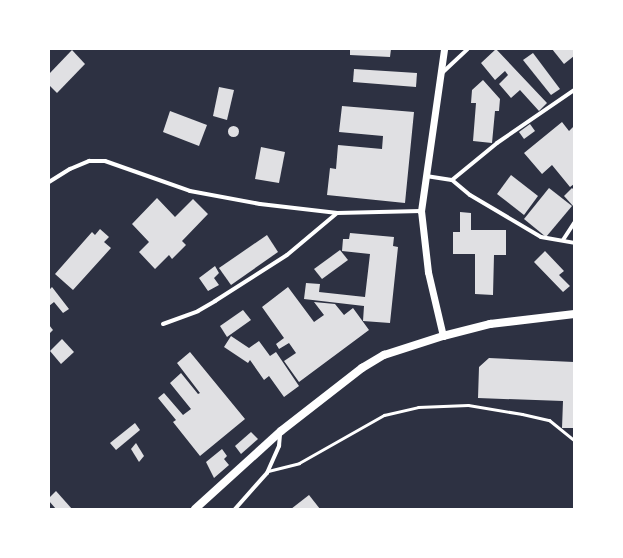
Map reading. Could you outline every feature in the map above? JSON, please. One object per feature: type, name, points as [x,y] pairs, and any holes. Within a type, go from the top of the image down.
[{"type":"main road","points":[[195,509],[281,431],[362,368],[400,349],[490,324],[574,314]]},
{"type":"street","points":[[443,336],[428,272],[421,211],[444,49]]},
{"type":"street","points":[[440,74],[468,49]]},
{"type":"street","points":[[452,180],[496,143],[574,90]]},
{"type":"street","points":[[49,182],[70,169],[89,162],[105,161],[190,190],[260,204],[337,213],[421,211]]},
{"type":"street","points":[[426,176],[452,180],[470,195],[518,225],[541,237],[574,242]]},
{"type":"street","points":[[163,324],[198,311],[216,301],[287,255],[337,213]]},
{"type":"street","points":[[563,240],[574,223]]},
{"type":"street","points":[[235,509],[268,471],[279,446],[281,431]]},
{"type":"lane","points":[[268,471],[299,463],[384,415],[418,407],[468,405],[522,414],[548,420],[574,440]]},
{"type":"building","points":[[350,49],[391,49],[390,57],[350,55]]},
{"type":"building","points":[[496,49],[547,103],[539,111],[520,90],[511,98],[499,84],[508,75],[505,71],[495,80],[481,63]]},
{"type":"building","points":[[552,49],[574,49],[574,56],[564,64]]},
{"type":"building","points":[[72,50],[85,64],[57,93],[49,85],[49,74]]},
{"type":"building","points":[[533,53],[560,89],[551,95],[523,60]]},
{"type":"building","points":[[354,69],[417,73],[416,87],[353,82]]},
{"type":"building","points":[[483,80],[500,99],[499,111],[495,111],[492,143],[473,141],[476,103],[471,103],[472,90]]},
{"type":"building","points":[[219,87],[234,90],[227,120],[213,116]]},
{"type":"building","points":[[342,106],[414,112],[405,203],[327,195],[330,168],[336,169],[338,145],[382,149],[383,136],[339,132]]},
{"type":"building","points":[[170,111],[207,125],[199,146],[163,132]]},
{"type":"building","points":[[562,122],[569,131],[574,126],[574,184],[570,187],[552,165],[542,174],[524,153]]},
{"type":"building","points":[[530,124],[535,131],[524,139],[519,132]]},
{"type":"building","points":[[233,125],[237,127],[239,131],[237,135],[233,137],[229,135],[227,131],[229,127]]},
{"type":"building","points":[[261,147],[285,152],[279,183],[255,179]]},
{"type":"building","points":[[511,175],[538,196],[524,215],[497,194]]},
{"type":"building","points":[[549,188],[572,206],[546,237],[524,219]]},
{"type":"building","points":[[572,188],[574,190],[574,207],[564,196]]},
{"type":"building","points":[[157,198],[175,217],[193,199],[208,214],[182,241],[186,245],[172,259],[169,255],[155,269],[139,252],[149,242],[132,224]]},
{"type":"building","points":[[460,212],[471,213],[471,230],[506,230],[506,255],[494,255],[493,295],[475,294],[475,254],[453,254],[453,232],[460,232]]},
{"type":"building","points":[[100,229],[109,237],[104,242],[111,248],[73,290],[55,274],[92,232],[95,235]]},
{"type":"building","points":[[350,233],[394,237],[393,246],[398,247],[390,323],[363,321],[364,306],[304,299],[306,283],[320,284],[319,292],[365,297],[370,254],[342,251],[343,239],[349,239]]},
{"type":"building","points":[[267,235],[278,252],[231,285],[219,268]]},
{"type":"building","points":[[340,250],[348,260],[322,279],[314,269]]},
{"type":"building","points":[[545,251],[564,271],[559,275],[570,286],[563,292],[534,262]]},
{"type":"building","points":[[215,266],[219,273],[214,278],[219,285],[208,291],[199,278]]},
{"type":"building","points":[[52,287],[69,309],[63,313],[54,302],[49,306],[49,290]]},
{"type":"building","points":[[288,287],[314,322],[324,315],[314,302],[335,304],[344,315],[353,308],[369,330],[299,382],[284,361],[296,353],[289,343],[279,349],[276,344],[284,338],[262,307]]},
{"type":"building","points":[[243,310],[251,320],[227,337],[220,326]]},
{"type":"building","points":[[49,325],[53,330],[49,334]]},
{"type":"building","points":[[231,336],[249,348],[259,341],[270,356],[276,352],[299,386],[284,397],[269,376],[264,380],[250,360],[248,363],[224,347]]},
{"type":"building","points":[[62,339],[74,352],[61,364],[50,351]]},
{"type":"building","points":[[190,352],[245,419],[200,456],[173,422],[176,420],[158,398],[164,393],[183,415],[191,409],[170,383],[181,373],[198,394],[200,393],[177,363]]},
{"type":"building","points":[[489,358],[574,362],[574,428],[562,428],[563,401],[478,398],[479,367]]},
{"type":"building","points":[[135,423],[140,430],[116,450],[110,443]]},
{"type":"building","points":[[251,432],[258,439],[241,454],[235,446]]},
{"type":"building","points":[[136,443],[144,456],[139,462],[131,449]]},
{"type":"building","points":[[222,449],[227,456],[224,459],[229,465],[214,478],[206,462]]},
{"type":"building","points":[[56,491],[72,509],[56,509],[49,501],[49,498]]},
{"type":"building","points":[[309,495],[320,509],[291,509]]}]
